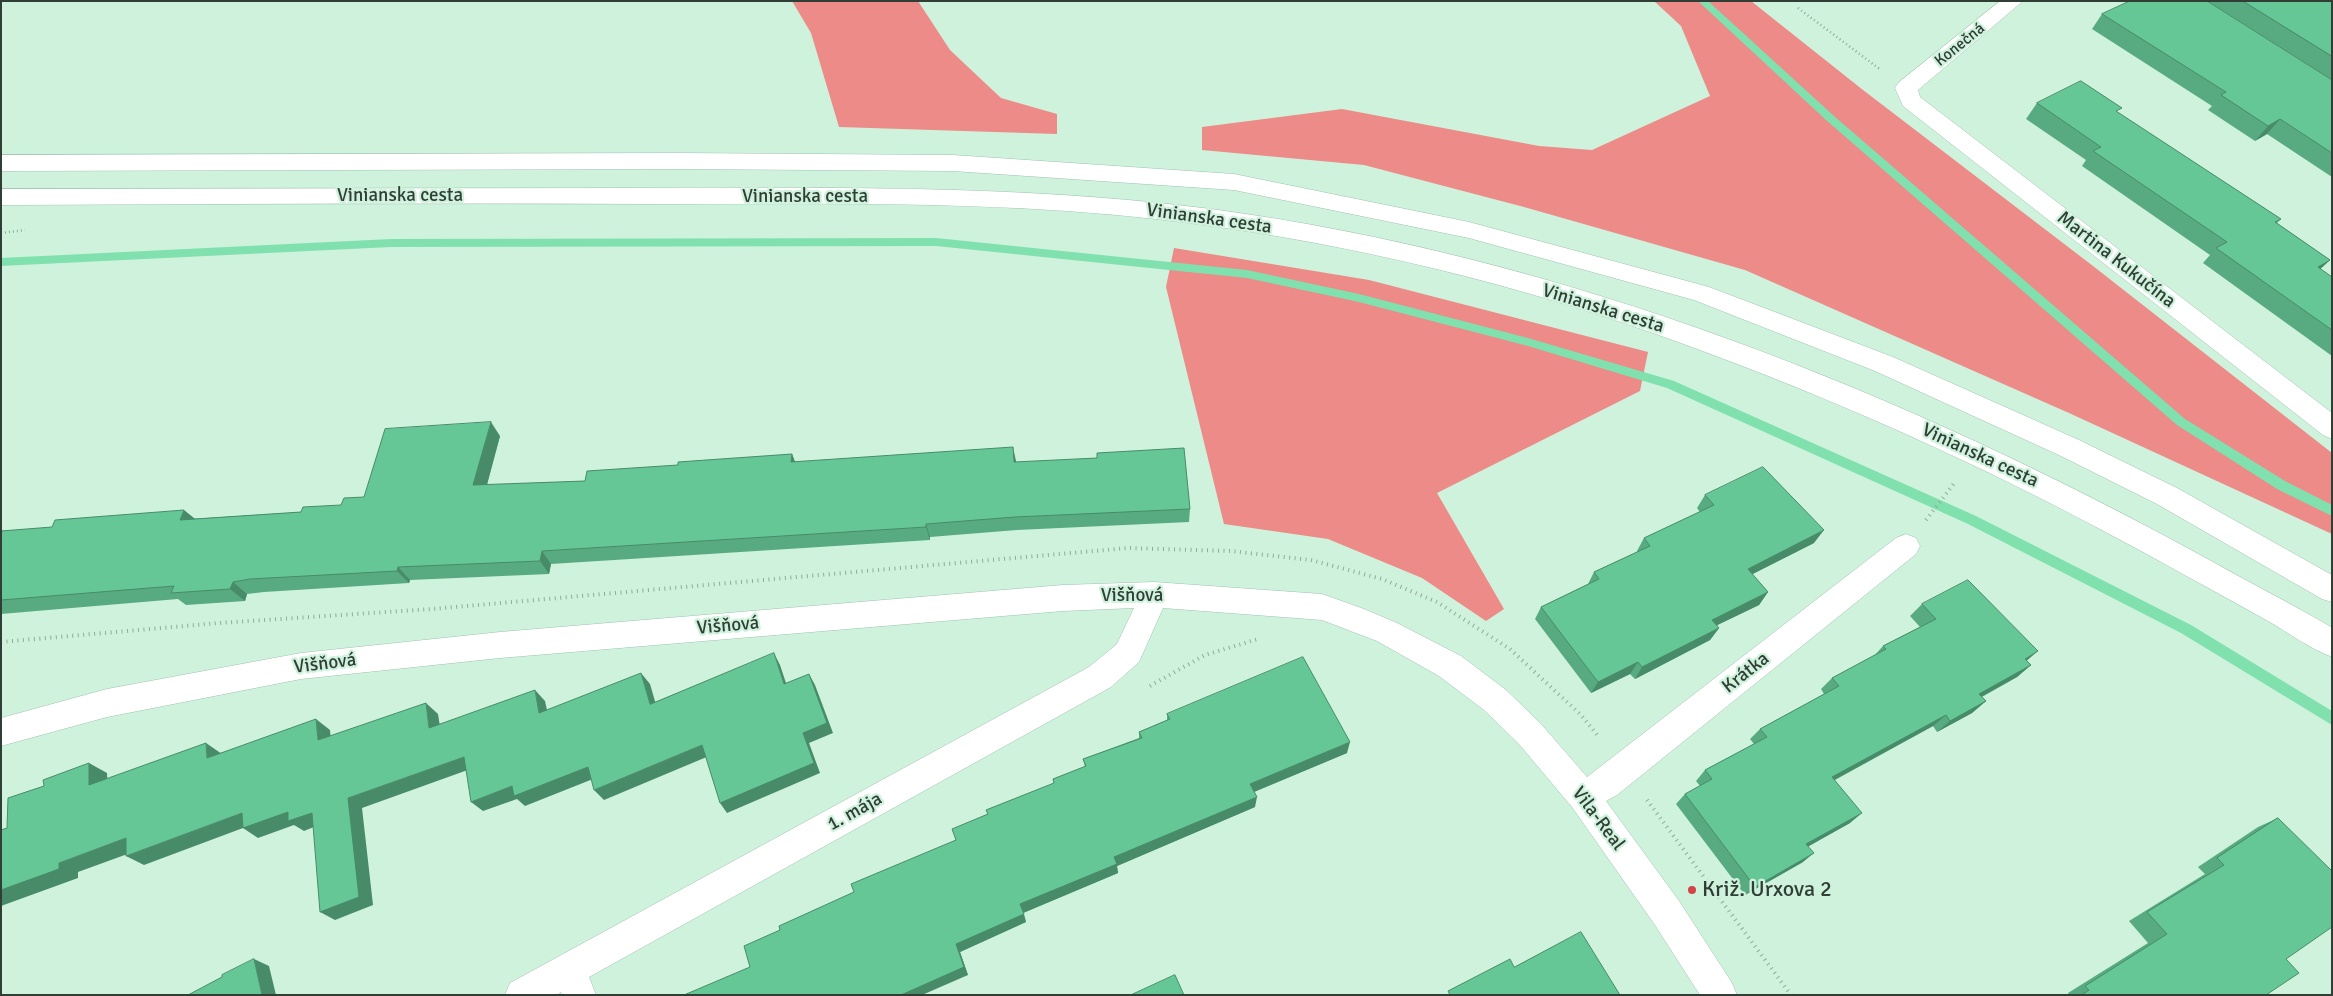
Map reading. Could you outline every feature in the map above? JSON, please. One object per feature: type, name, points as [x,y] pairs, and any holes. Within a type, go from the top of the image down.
[{"type":"main road","name":"Konečná","points":[[1906,88],[2013,1]]},
{"type":"main road","name":"Martina Kukučína","points":[[1906,88],[1911,101],[2332,428]]},
{"type":"main road","name":"Vinianska cesta","points":[[1,163],[659,161],[953,163],[1234,182],[1469,230],[1700,293],[1875,360],[2070,448],[2167,496],[2332,590]]},
{"type":"main road","name":"Vinianska cesta","points":[[1,197],[546,196],[934,198],[1100,206],[1216,218],[1339,240],[1459,264],[1689,335],[1830,389],[1974,451],[2138,534],[2332,644]]},
{"type":"main road","name":"Krátka","points":[[1583,796],[1606,784],[1906,546]]},
{"type":"main road","name":"Višňová","points":[[1,732],[107,703],[301,666],[500,645],[1043,599],[1154,595],[1322,607],[1387,632],[1450,666]]},
{"type":"main road","name":"1. mája","points":[[522,995],[574,982],[1100,677],[1128,654],[1154,595]]},
{"type":"main road","name":"Vila-Real","points":[[1450,666],[1495,700],[1530,734],[1583,796],[1667,913],[1720,995]]},
{"type":"path","points":[[1798,8],[1906,88]]},
{"type":"path","points":[[1,233],[30,230]]},
{"type":"path","points":[[1925,521],[1959,478]]},
{"type":"path","points":[[1145,689],[1206,655],[1264,638]]},
{"type":"shaded area","points":[[792,1],[918,1],[950,50],[1001,98],[1057,114],[1057,134],[839,127],[811,33]]},
{"type":"shaded area","points":[[1654,1],[1751,1],[2332,453],[2332,534],[2069,413],[1745,270],[1524,207],[1364,165],[1202,150],[1202,127],[1342,109],[1539,146],[1592,150],[1710,96],[1681,26]]},
{"type":"shaded area","points":[[1174,248],[1369,280],[1648,352],[1640,391],[1437,493],[1504,609],[1486,621],[1422,578],[1328,539],[1224,524],[1166,287]]},
{"type":"building","points":[[2130,1],[2207,1],[2332,80],[2332,153],[2280,119],[2268,126],[2221,95],[2226,92],[2102,14]]},
{"type":"building","points":[[2243,1],[2332,1],[2332,56]]},
{"type":"building","points":[[2081,81],[2122,108],[2116,111],[2281,219],[2275,222],[2330,260],[2318,267],[2332,277],[2332,330],[2216,248],[2227,242],[2093,151],[2101,147],[2037,103]]},
{"type":"building","points":[[491,422],[473,485],[585,481],[587,471],[678,465],[678,462],[792,454],[791,462],[1013,447],[1014,462],[1097,458],[1097,453],[1184,448],[1190,509],[1015,517],[926,524],[926,527],[542,551],[540,561],[398,567],[397,571],[250,579],[233,582],[230,589],[171,593],[174,586],[1,600],[1,531],[52,527],[55,520],[184,510],[180,520],[301,512],[303,507],[341,505],[344,498],[364,497],[385,429]]},
{"type":"building","points":[[1763,467],[1824,530],[1748,569],[1768,592],[1712,620],[1719,628],[1642,667],[1638,662],[1598,682],[1541,607],[1599,579],[1594,572],[1650,546],[1644,538],[1714,505],[1705,495]]},
{"type":"building","points":[[1968,580],[2038,651],[2025,659],[2031,665],[1979,694],[1986,701],[1950,721],[1946,715],[1832,777],[1862,813],[1806,844],[1814,853],[1755,887],[1685,794],[1712,779],[1705,770],[1767,737],[1760,729],[1839,686],[1832,678],[1886,649],[1883,646],[1936,619],[1922,604]]},
{"type":"building","points":[[774,653],[784,684],[809,674],[827,723],[803,733],[814,763],[720,803],[702,745],[594,790],[588,767],[514,796],[512,786],[471,802],[464,757],[348,798],[359,897],[320,912],[312,813],[288,821],[288,812],[243,828],[242,813],[126,856],[126,838],[59,863],[59,869],[1,890],[1,830],[7,828],[8,798],[44,786],[43,780],[89,763],[89,785],[206,743],[207,758],[316,719],[318,740],[426,703],[429,728],[535,690],[539,713],[641,673],[650,704]]},
{"type":"building","points":[[1303,657],[1350,742],[1250,784],[1257,797],[1114,857],[1117,864],[1020,904],[1024,914],[956,944],[964,967],[901,995],[684,995],[750,967],[744,946],[780,930],[779,926],[854,892],[851,884],[956,840],[952,829],[988,814],[986,810],[1054,783],[1053,779],[1086,766],[1083,759],[1142,738],[1139,732],[1170,719],[1167,714]]},
{"type":"building","points":[[2278,818],[2332,871],[2332,927],[2286,959],[2299,973],[2266,995],[2082,995],[2089,990],[2085,986],[2167,934],[2147,912],[2224,865],[2217,858]]},
{"type":"building","points":[[1581,932],[1620,995],[1450,995],[1448,991],[1510,959],[1514,967]]},
{"type":"building","points":[[254,959],[262,995],[188,995],[222,977],[222,975]]},
{"type":"building","points":[[1175,975],[1184,995],[1131,995]]},
{"type":"waterway","points":[[1702,1],[1830,118],[2181,422],[2281,485],[2332,511]]},
{"type":"waterway","points":[[1,262],[391,243],[936,242],[1247,274],[1359,298],[1528,342],[1670,384],[1972,520],[2186,629],[2332,719]]},
{"type":"place","name":"Križ. Urxova 2","points":[[1692,890]]}]
